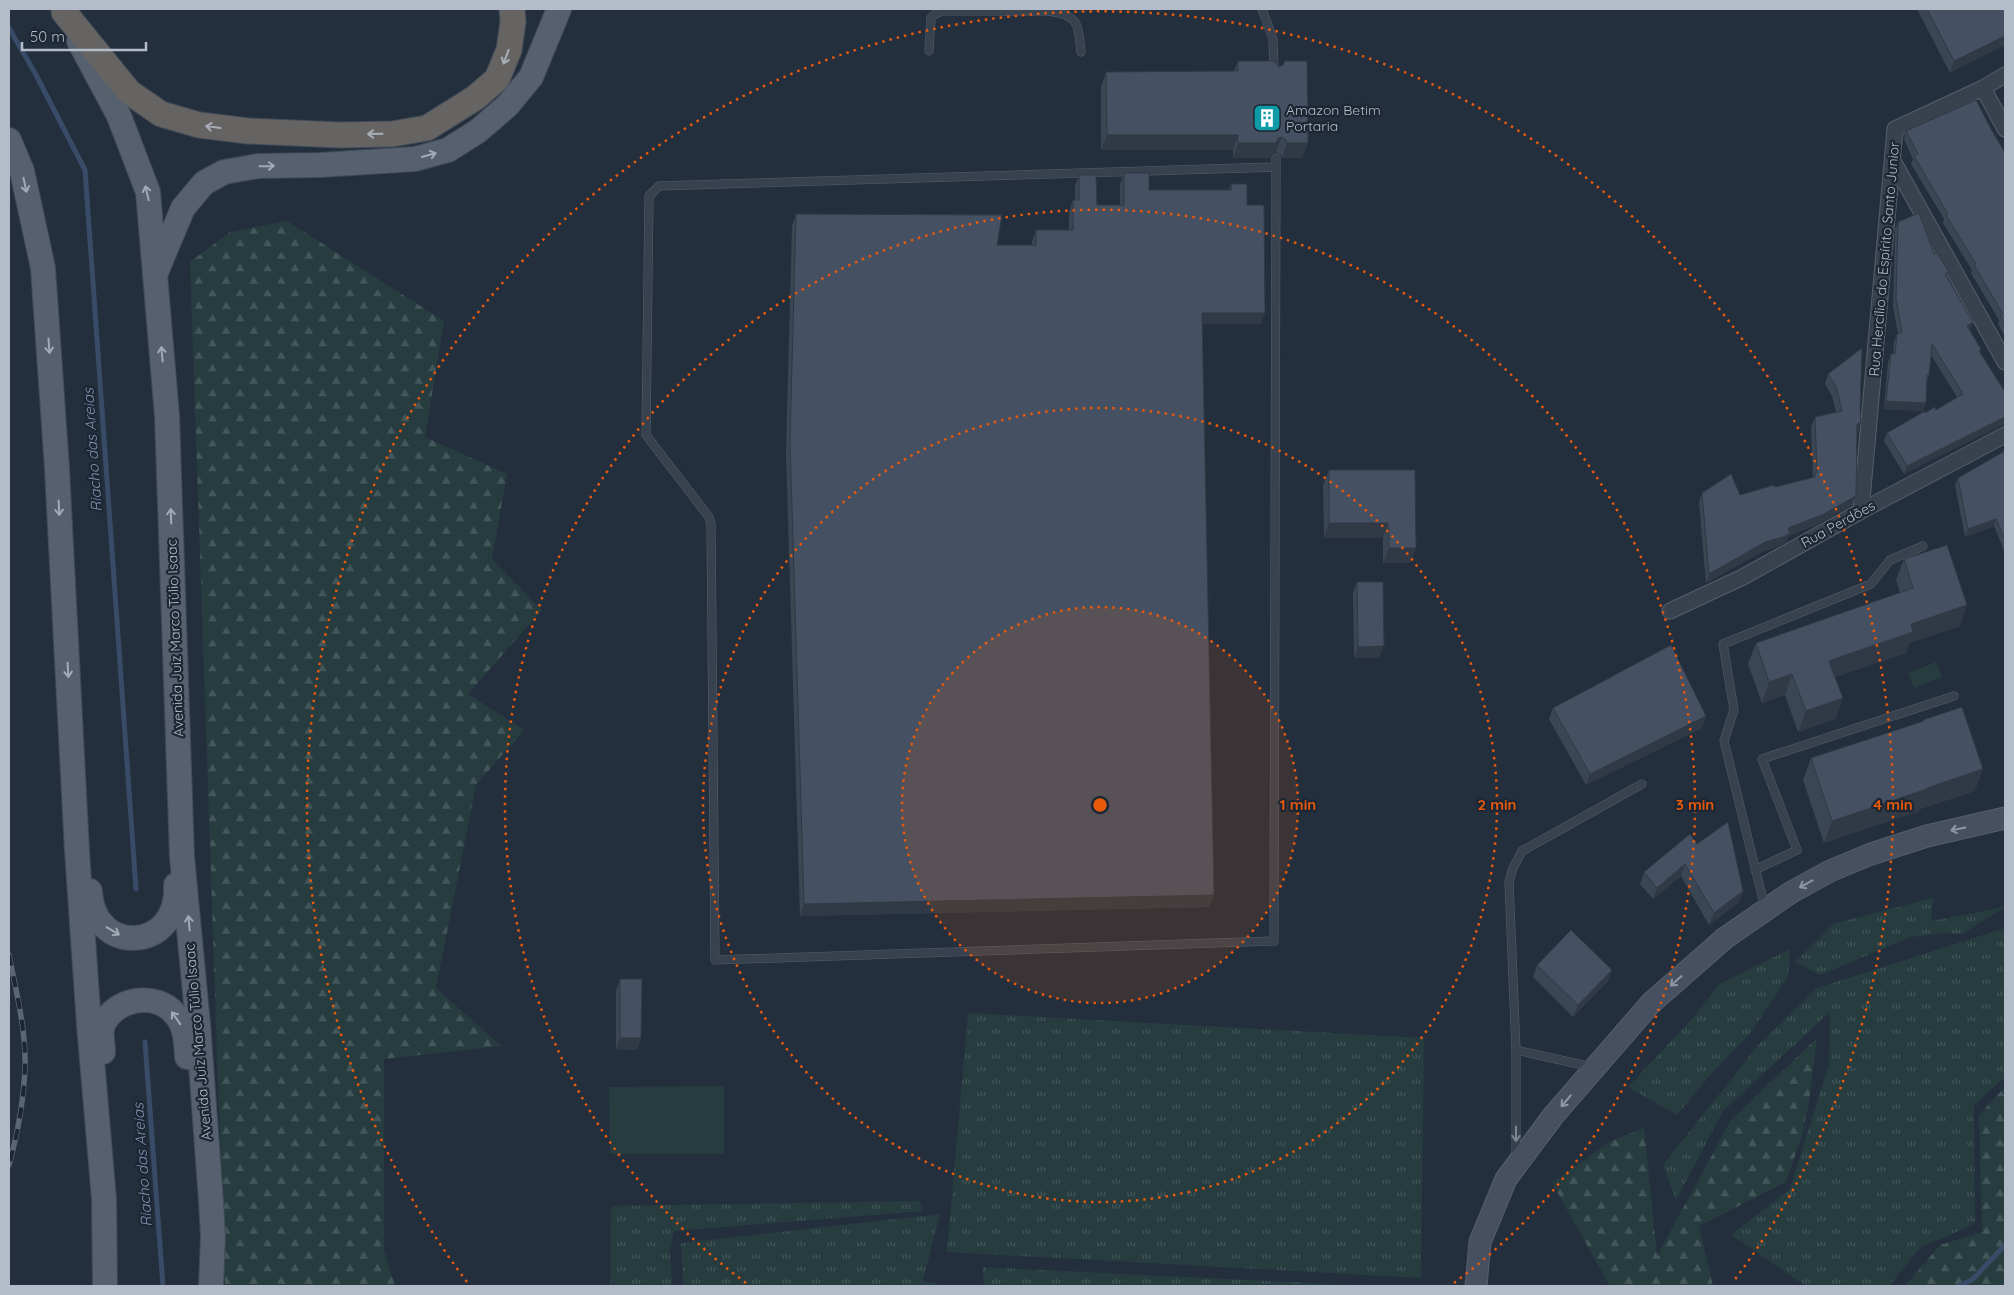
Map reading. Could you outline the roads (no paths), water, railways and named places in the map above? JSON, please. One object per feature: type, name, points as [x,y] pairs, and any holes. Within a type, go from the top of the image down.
[{"type":"highway","points":[[63,10],[129,92],[161,114],[199,125],[248,132],[340,135],[392,134],[427,128],[475,98],[498,79],[509,50],[513,22],[512,9]]},
{"type":"main road","points":[[156,274],[183,208],[204,182],[224,172],[258,166],[320,165],[415,159],[448,150],[478,131],[508,105],[531,77],[559,9]]},
{"type":"main road","name":"Avenida Juiz Marco Túlio Isaac","points":[[63,10],[119,116],[148,192],[167,416],[182,857],[198,1024],[213,1237],[211,1286]]},
{"type":"main road","points":[[9,140],[22,171],[43,268],[57,469],[88,1016],[103,1190],[105,1286]]},
{"type":"main road","points":[[72,754],[87,821],[91,903],[100,922],[116,935],[137,938],[157,932],[171,916],[176,896],[167,770],[178,713]]},
{"type":"main road","points":[[1476,1286],[1480,1242],[1506,1178],[1553,1116],[1650,1003],[1725,938],[1790,893],[1822,876],[1871,854],[1927,836],[2005,818]]},
{"type":"main road","points":[[103,1190],[107,1140],[103,1072],[103,1026],[115,1009],[135,1000],[157,1001],[174,1013],[185,1032],[192,1142],[213,1237]]},
{"type":"street","name":"Rua Hercílio do Espírito Santo Junior","points":[[1861,511],[1895,129],[1983,88],[2005,75]]},
{"type":"street","points":[[1983,88],[2005,129]]},
{"type":"street","points":[[1893,161],[2005,362]]},
{"type":"street","name":"Rua Perdões","points":[[1670,611],[1743,577],[1861,511],[2005,435]]},
{"type":"lane","points":[[1262,9],[1273,39],[1274,76]]},
{"type":"lane","points":[[929,51],[931,18],[942,11],[1048,11],[1064,13],[1072,17],[1079,29],[1081,52]]},
{"type":"lane","points":[[1276,158],[1276,167],[1274,941],[715,960],[711,524],[709,517],[646,435],[649,196],[659,186],[1276,167]]},
{"type":"lane","points":[[1765,910],[1724,741],[1734,710],[1723,644],[1871,584],[1890,560],[1923,546]]},
{"type":"lane","points":[[1755,870],[1797,850],[1762,759],[1954,696]]},
{"type":"lane","points":[[1516,1166],[1516,1050],[1509,882],[1513,868],[1522,851],[1642,784]]},
{"type":"lane","points":[[1516,1050],[1594,1068]]},
{"type":"waterway","name":"Riacho das Areias","points":[[9,28],[35,73],[85,170],[136,889]]},
{"type":"waterway","name":"Riacho das Areias","points":[[145,1042],[163,1286]]},
{"type":"waterway","points":[[1958,1286],[1972,1280],[2005,1245]]},
{"type":"railway","points":[[9,955],[22,1024],[25,1052],[20,1116],[9,1165]]},
{"type":"place","name":"Amazon Betim Portaria","points":[[1267,118]]}]
